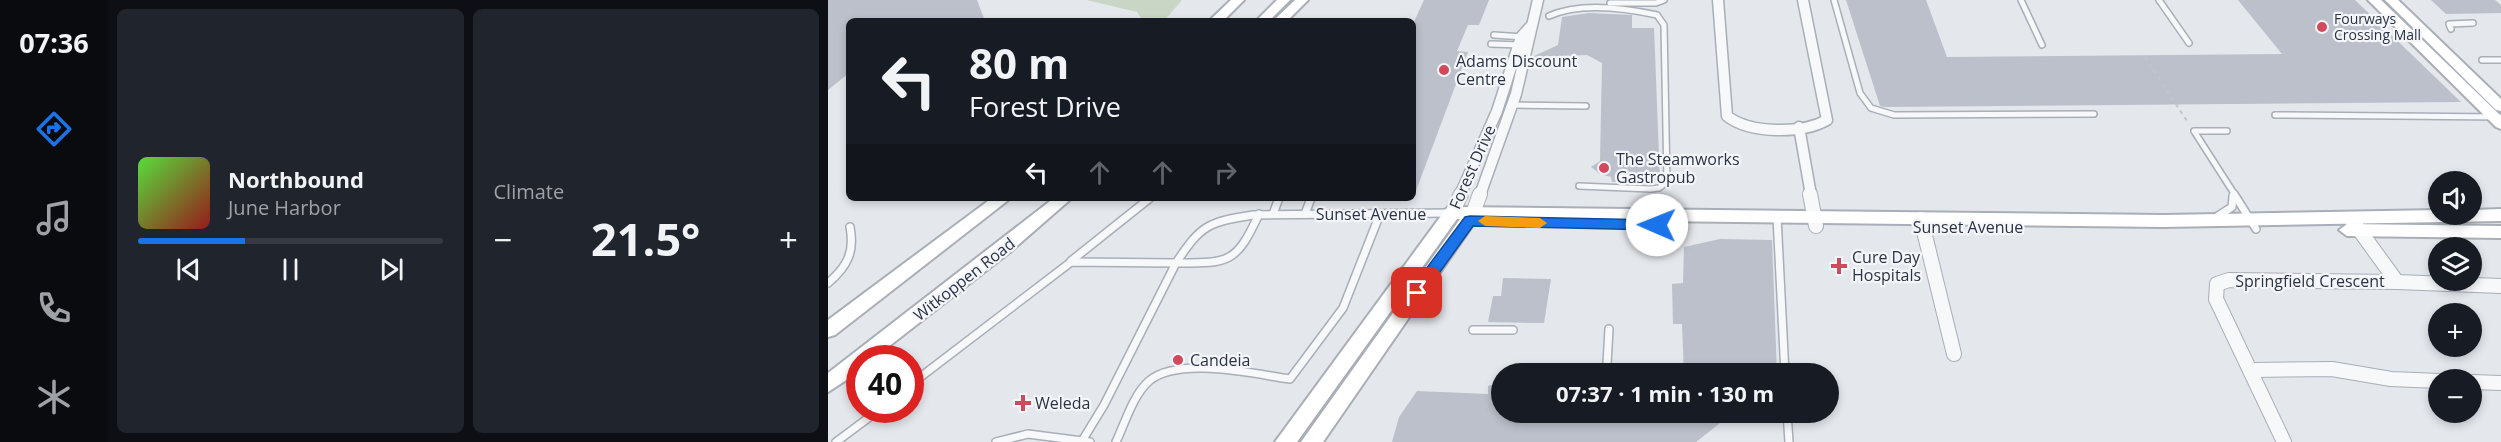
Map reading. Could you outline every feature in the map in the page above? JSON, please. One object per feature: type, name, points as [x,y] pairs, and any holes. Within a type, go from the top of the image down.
[{"type":"street","points":[[1218,18],[1238,0]]},
{"type":"street","points":[[1265,18],[1284,0]]},
{"type":"street","points":[[1283,18],[1302,0]]},
{"type":"street","name":"Forest Drive","points":[[1285,442],[1446,216],[1499,105],[1526,38],[1538,0]]},
{"type":"street","points":[[1718,0],[1727,116],[1730,121],[1747,127],[1818,126],[1827,120],[1803,0]]},
{"type":"street","points":[[2374,0],[2499,116]]},
{"type":"street","points":[[2391,0],[2499,116]]},
{"type":"street","name":"Forest Drive","points":[[1311,442],[1471,217],[1514,105],[1526,38]]},
{"type":"street","points":[[1799,127],[1815,221]]},
{"type":"street","points":[[828,330],[999,201]]},
{"type":"street","name":"Witkoppen Road","points":[[878,345],[1004,248],[1060,201]]},
{"type":"street","name":"Sunset Avenue","points":[[2355,225],[2501,215]]},
{"type":"street","name":"Sunset Avenue","points":[[1446,216],[1921,223],[2355,225],[2501,232]]},
{"type":"street","name":"Sunset Avenue","points":[[1921,223],[2209,220],[2252,224]]},
{"type":"street","points":[[1921,223],[1954,354]]},
{"type":"street","name":"Springfield Crescent","points":[[2355,225],[2397,282]]},
{"type":"street","name":"Springfield Crescent","points":[[2284,442],[2217,299],[2217,284],[2229,280],[2501,286]]},
{"type":"street","points":[[2250,369],[2332,369],[2391,379],[2428,381]]},
{"type":"street","name":"Witkoppen Road","points":[[828,384],[846,370]]},
{"type":"street","points":[[2482,382],[2501,383]]},
{"type":"lane","points":[[1610,3],[1656,3],[1664,0]]},
{"type":"lane","points":[[1834,0],[1860,93],[1871,108],[1894,115],[2094,114]]},
{"type":"lane","points":[[2021,0],[2042,45]]},
{"type":"lane","points":[[2159,0],[2189,43]]},
{"type":"lane","points":[[1549,16],[1571,10],[1640,11],[1657,15],[1664,24],[1667,182],[1659,188],[1651,189],[1579,186]]},
{"type":"lane","points":[[2451,29],[2449,24],[2473,23]]},
{"type":"lane","points":[[1494,35],[1526,38]]},
{"type":"lane","points":[[1491,44],[1526,38]]},
{"type":"lane","points":[[2482,60],[2501,60]]},
{"type":"lane","points":[[1499,105],[1586,106]]},
{"type":"lane","points":[[2275,115],[2499,116]]},
{"type":"lane","points":[[2193,131],[2227,131]]},
{"type":"lane","points":[[2193,131],[2252,224]]},
{"type":"lane","points":[[2209,220],[2232,207],[2233,195]]},
{"type":"lane","points":[[924,374],[1146,201]]},
{"type":"lane","points":[[1273,214],[1278,201]]},
{"type":"lane","points":[[1305,214],[1310,201]]},
{"type":"lane","points":[[1071,261],[1218,262],[1236,256],[1243,250],[1259,214]]},
{"type":"lane","name":"Sunset Avenue","points":[[1086,442],[1176,263],[1192,238],[1203,228],[1233,218],[1259,214],[1446,216]]},
{"type":"lane","points":[[1116,442],[1148,382],[1165,372],[1202,370],[1290,379],[1343,308],[1380,214]]},
{"type":"lane","points":[[1655,244],[1657,220]]},
{"type":"lane","points":[[1777,221],[1784,363]]},
{"type":"lane","points":[[828,283],[848,264],[854,241],[850,227]]},
{"type":"lane","points":[[1607,363],[1609,329]]},
{"type":"lane","points":[[1473,330],[1513,330]]},
{"type":"lane","points":[[836,442],[862,423]]},
{"type":"lane","points":[[1788,423],[1789,442]]},
{"type":"lane","points":[[996,442],[1028,434],[1086,442]]},
{"type":"path","points":[[2145,57],[2193,131]]},
{"type":"green space","points":[[1087,0],[1182,0],[1167,18],[1141,18],[1137,12]]},
{"type":"building","points":[[828,0],[977,0],[984,18],[846,18],[846,75],[828,90]]},
{"type":"building","points":[[1424,0],[1489,0],[1479,25],[1468,25],[1457,51],[1468,52],[1416,191],[1416,18]]},
{"type":"building","name":"Fourways Crossing Mall","points":[[1846,0],[1926,0],[1947,57],[2282,54],[2238,0],[2355,0],[2461,102],[1884,107],[1880,106]]},
{"type":"building","points":[[2431,0],[2495,0],[2501,5],[2501,13],[2446,14]]},
{"type":"building","points":[[1589,13],[1632,15],[1632,28],[1654,28],[1660,181],[1612,182],[1611,177],[1600,174],[1591,167],[1600,161],[1602,63],[1587,55],[1532,57],[1558,45],[1562,17]]},
{"type":"building","points":[[1720,239],[1772,240],[1777,363],[1684,363],[1682,324],[1673,324],[1672,284],[1683,283],[1684,247]]},
{"type":"building","points":[[1503,278],[1551,279],[1544,323],[1488,322],[1493,296],[1501,296]]},
{"type":"building","points":[[1491,385],[1491,423],[1720,423],[1696,442],[1392,442],[1399,417],[1417,391],[1488,394],[1488,386]]},
{"type":"slow traffic","points":[[1485,221],[1540,223]]},
{"type":"place","name":"Fourways Crossing Mall","points":[[2322,27]]},
{"type":"place","name":"Adams Discount Centre","points":[[1444,70]]},
{"type":"place","name":"The Steamworks Gastropub","points":[[1604,168]]},
{"type":"place","name":"Cure Day Hospitals","points":[[1839,266]]},
{"type":"place","name":"Candeia","points":[[1178,360]]},
{"type":"place","name":"Weleda","points":[[1023,403]]},
{"type":"route","points":[[1417,293],[1470,221],[1657,225]]}]
